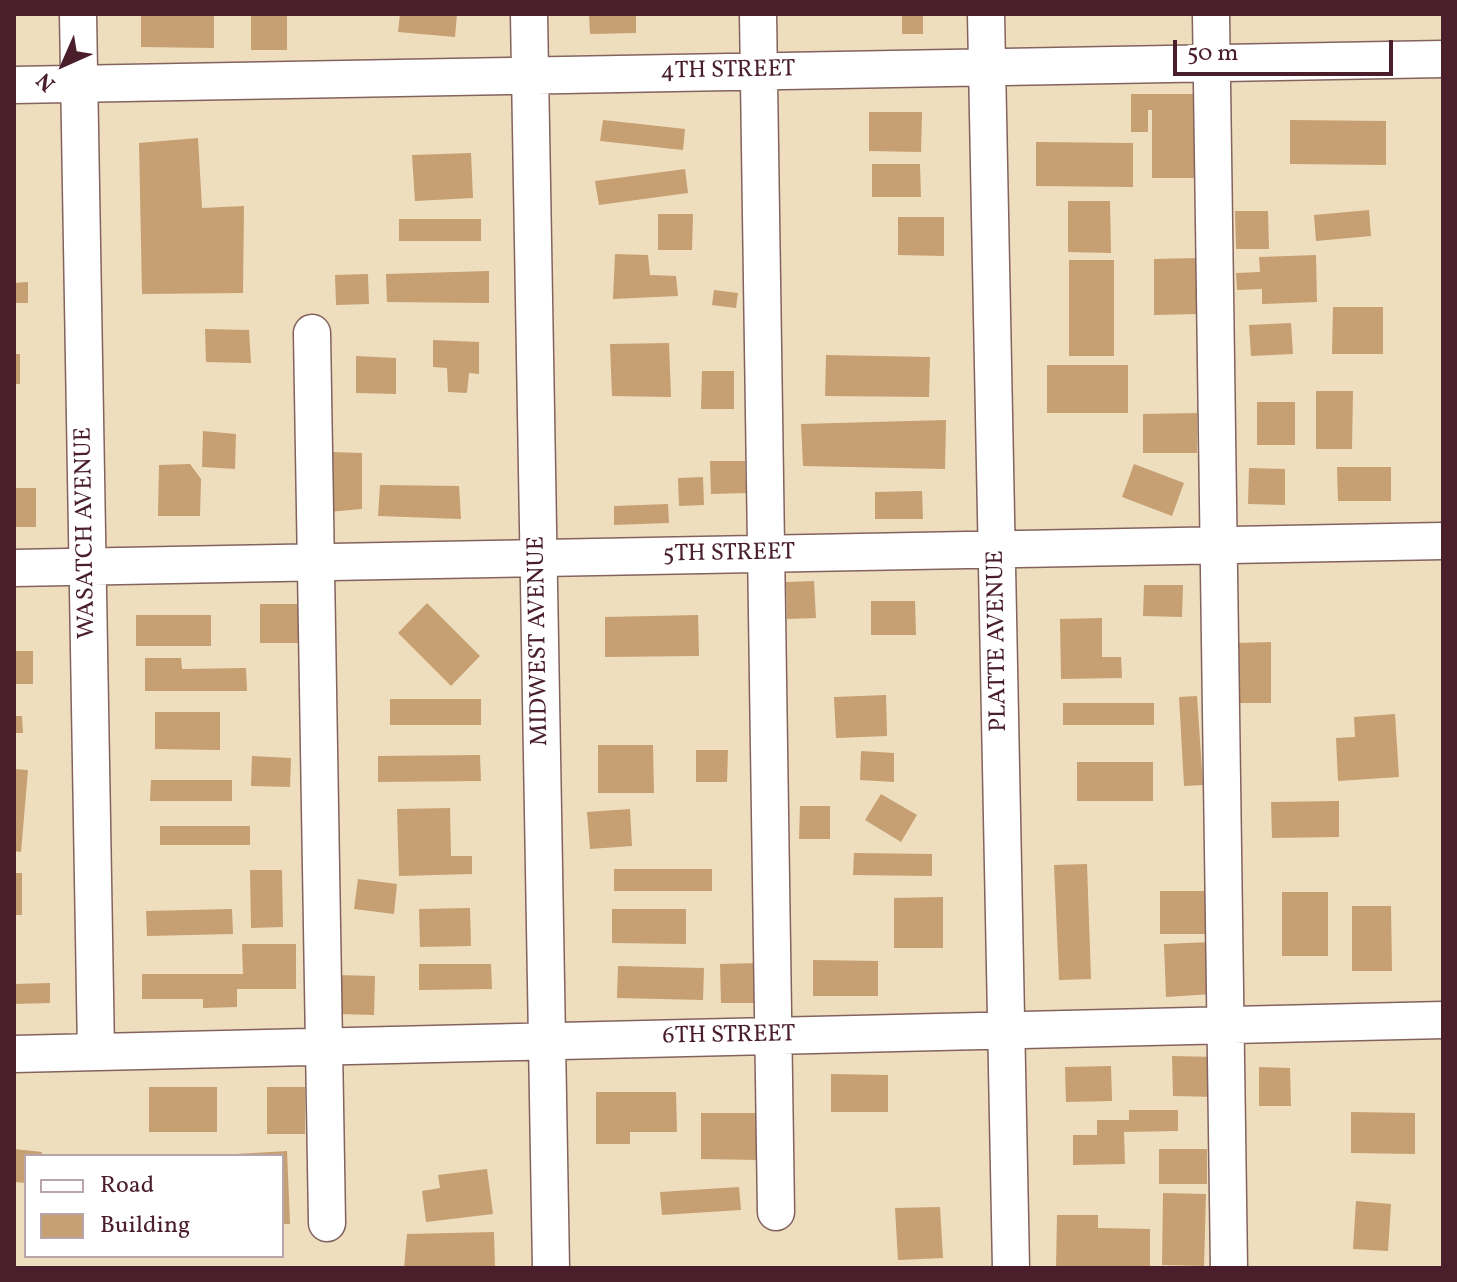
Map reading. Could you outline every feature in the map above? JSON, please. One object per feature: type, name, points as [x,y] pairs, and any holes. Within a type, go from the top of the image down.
[{"type":"street","name":"WASATCH AVENUE","points":[[78,14],[96,1052]]},
{"type":"street","name":"MIDWEST AVENUE","points":[[529,14],[551,1268]]},
{"type":"street","points":[[758,14],[776,1212]]},
{"type":"street","name":"PLATTE AVENUE","points":[[986,14],[1011,1268]]},
{"type":"street","points":[[1211,14],[1229,1268]]},
{"type":"street","name":"4TH STREET","points":[[14,85],[1443,59]]},
{"type":"street","points":[[312,333],[327,1223]]},
{"type":"street","name":"5TH STREET","points":[[14,568],[1443,541]]},
{"type":"street","name":"6TH STREET","points":[[14,1054],[1443,1020]]},
{"type":"building","points":[[141,14],[214,14],[214,48],[141,47]]},
{"type":"building","points":[[251,14],[287,14],[287,50],[251,50]]},
{"type":"building","points":[[400,14],[457,14],[455,37],[398,32]]},
{"type":"building","points":[[589,14],[636,14],[636,33],[590,34]]},
{"type":"building","points":[[902,14],[923,14],[923,34],[902,34]]},
{"type":"building","points":[[1131,94],[1196,94],[1197,178],[1152,178],[1152,110],[1148,110],[1148,132],[1131,132]]},
{"type":"building","points":[[869,112],[922,112],[921,152],[869,151]]},
{"type":"building","points":[[603,120],[685,129],[683,150],[600,141]]},
{"type":"building","points":[[1290,120],[1386,121],[1386,165],[1290,164]]},
{"type":"building","points":[[198,138],[202,208],[244,206],[243,293],[142,294],[139,143]]},
{"type":"building","points":[[1036,142],[1133,143],[1133,187],[1036,186]]},
{"type":"building","points":[[471,153],[473,198],[415,201],[412,155]]},
{"type":"building","points":[[872,164],[920,164],[921,197],[872,197]]},
{"type":"building","points":[[685,169],[688,193],[599,205],[595,181]]},
{"type":"building","points":[[1068,201],[1110,201],[1111,253],[1068,252]]},
{"type":"building","points":[[1369,210],[1371,236],[1316,241],[1314,215]]},
{"type":"building","points":[[1235,211],[1268,211],[1269,249],[1236,249]]},
{"type":"building","points":[[658,214],[693,214],[692,250],[658,250]]},
{"type":"building","points":[[898,217],[944,217],[944,256],[898,255]]},
{"type":"building","points":[[399,219],[481,219],[481,241],[399,241]]},
{"type":"building","points":[[615,254],[648,255],[650,275],[676,276],[678,296],[613,299]]},
{"type":"building","points":[[1316,255],[1317,302],[1262,304],[1262,289],[1237,290],[1236,273],[1260,272],[1259,257]]},
{"type":"building","points":[[1196,258],[1197,314],[1154,315],[1154,259]]},
{"type":"building","points":[[1069,260],[1114,260],[1114,356],[1069,356]]},
{"type":"building","points":[[489,271],[489,303],[387,302],[386,274]]},
{"type":"building","points":[[368,274],[369,304],[336,305],[335,275]]},
{"type":"building","points":[[28,282],[28,303],[14,303],[14,283]]},
{"type":"building","points":[[714,290],[738,293],[736,308],[712,305]]},
{"type":"building","points":[[1333,307],[1383,307],[1383,354],[1332,354]]},
{"type":"building","points":[[1291,323],[1293,354],[1251,356],[1249,325]]},
{"type":"building","points":[[205,329],[249,330],[251,363],[206,362]]},
{"type":"building","points":[[433,340],[479,342],[479,374],[469,373],[467,393],[448,392],[447,368],[433,367]]},
{"type":"building","points":[[669,343],[671,397],[612,396],[610,344]]},
{"type":"building","points":[[14,354],[20,354],[20,384],[14,384]]},
{"type":"building","points":[[826,355],[930,357],[929,397],[825,396]]},
{"type":"building","points":[[356,356],[396,358],[396,394],[356,393]]},
{"type":"building","points":[[1047,365],[1128,365],[1128,413],[1047,413]]},
{"type":"building","points":[[702,371],[734,371],[734,409],[701,409]]},
{"type":"building","points":[[1316,391],[1353,391],[1352,449],[1316,449]]},
{"type":"building","points":[[1257,402],[1295,402],[1295,445],[1257,445]]},
{"type":"building","points":[[1197,413],[1197,453],[1143,453],[1143,414]]},
{"type":"building","points":[[946,420],[945,469],[803,466],[801,424]]},
{"type":"building","points":[[203,431],[236,434],[235,469],[202,467]]},
{"type":"building","points":[[330,452],[362,453],[362,509],[328,512]]},
{"type":"building","points":[[710,461],[745,461],[746,493],[711,494]]},
{"type":"building","points":[[190,464],[201,479],[200,516],[158,516],[159,465]]},
{"type":"building","points":[[1134,464],[1184,483],[1172,516],[1122,497]]},
{"type":"building","points":[[1337,467],[1391,467],[1391,501],[1338,501]]},
{"type":"building","points":[[1249,468],[1285,469],[1285,505],[1248,504]]},
{"type":"building","points":[[703,477],[704,505],[679,506],[678,478]]},
{"type":"building","points":[[380,485],[459,486],[461,519],[378,516]]},
{"type":"building","points":[[14,488],[36,488],[36,527],[14,527]]},
{"type":"building","points":[[922,491],[923,519],[875,519],[875,492]]},
{"type":"building","points":[[668,504],[669,523],[614,525],[614,506]]},
{"type":"building","points":[[814,581],[816,618],[787,619],[786,582]]},
{"type":"building","points":[[1144,585],[1183,585],[1182,617],[1143,616]]},
{"type":"building","points":[[871,601],[915,601],[916,635],[871,635]]},
{"type":"building","points":[[427,603],[480,656],[451,686],[398,633]]},
{"type":"building","points":[[260,604],[300,604],[299,643],[260,643]]},
{"type":"building","points":[[136,615],[211,615],[211,646],[136,646]]},
{"type":"building","points":[[698,615],[699,656],[605,657],[605,617]]},
{"type":"building","points":[[1102,618],[1102,657],[1121,657],[1122,678],[1061,679],[1060,619]]},
{"type":"building","points":[[1271,642],[1271,703],[1239,703],[1238,643]]},
{"type":"building","points":[[14,651],[33,651],[33,684],[14,684]]},
{"type":"building","points":[[145,658],[181,658],[182,669],[246,668],[247,691],[145,691]]},
{"type":"building","points":[[886,695],[887,736],[836,738],[834,697]]},
{"type":"building","points":[[1197,696],[1203,785],[1184,786],[1179,697]]},
{"type":"building","points":[[390,699],[481,699],[481,725],[390,725]]},
{"type":"building","points":[[1063,703],[1154,703],[1154,725],[1063,725]]},
{"type":"building","points":[[155,712],[220,712],[220,750],[155,749]]},
{"type":"building","points":[[1395,714],[1399,777],[1338,781],[1336,738],[1355,737],[1354,717]]},
{"type":"building","points":[[14,716],[22,716],[23,733],[14,733]]},
{"type":"building","points":[[598,745],[653,745],[654,793],[598,793]]},
{"type":"building","points":[[696,750],[728,750],[727,782],[696,782]]},
{"type":"building","points":[[861,751],[894,753],[894,782],[860,780]]},
{"type":"building","points":[[480,755],[481,781],[378,782],[378,756]]},
{"type":"building","points":[[252,756],[291,758],[290,787],[251,786]]},
{"type":"building","points":[[1077,762],[1153,762],[1153,801],[1077,801]]},
{"type":"building","points":[[14,769],[28,770],[21,852],[14,851]]},
{"type":"building","points":[[151,780],[232,780],[232,801],[150,801]]},
{"type":"building","points":[[881,794],[917,815],[901,842],[865,820]]},
{"type":"building","points":[[1339,801],[1339,837],[1272,838],[1271,802]]},
{"type":"building","points":[[800,806],[830,806],[830,839],[799,839]]},
{"type":"building","points":[[450,808],[451,856],[472,856],[472,874],[399,876],[397,809]]},
{"type":"building","points":[[630,809],[632,846],[590,849],[587,812]]},
{"type":"building","points":[[160,826],[250,826],[250,845],[160,845]]},
{"type":"building","points":[[854,853],[932,854],[932,876],[853,875]]},
{"type":"building","points":[[1087,864],[1091,979],[1059,980],[1054,865]]},
{"type":"building","points":[[614,869],[712,869],[712,891],[614,891]]},
{"type":"building","points":[[250,870],[282,870],[283,927],[251,928]]},
{"type":"building","points":[[14,873],[22,873],[22,915],[14,915]]},
{"type":"building","points":[[358,879],[397,884],[394,914],[354,909]]},
{"type":"building","points":[[1160,891],[1212,891],[1212,934],[1160,934]]},
{"type":"building","points":[[1282,892],[1328,892],[1328,956],[1282,956]]},
{"type":"building","points":[[943,897],[943,948],[894,948],[894,898]]},
{"type":"building","points":[[1352,906],[1391,906],[1392,971],[1352,971]]},
{"type":"building","points":[[470,908],[471,946],[420,947],[419,909]]},
{"type":"building","points":[[232,909],[233,934],[147,936],[146,911]]},
{"type":"building","points":[[612,909],[686,909],[686,944],[612,943]]},
{"type":"building","points":[[1211,942],[1213,994],[1166,997],[1164,944]]},
{"type":"building","points":[[242,944],[296,944],[296,989],[237,989],[237,1007],[203,1008],[203,999],[142,999],[142,974],[243,974]]},
{"type":"building","points":[[813,960],[878,961],[878,996],[813,996]]},
{"type":"building","points":[[758,963],[759,1003],[721,1003],[720,964]]},
{"type":"building","points":[[419,964],[491,964],[492,989],[419,990]]},
{"type":"building","points":[[618,966],[704,968],[703,1000],[617,998]]},
{"type":"building","points":[[338,975],[375,976],[374,1015],[337,1014]]},
{"type":"building","points":[[50,983],[50,1003],[14,1004],[14,984]]},
{"type":"building","points":[[1172,1056],[1215,1057],[1215,1097],[1173,1096]]},
{"type":"building","points":[[1111,1066],[1112,1101],[1066,1102],[1065,1067]]},
{"type":"building","points":[[1259,1067],[1290,1068],[1291,1106],[1259,1106]]},
{"type":"building","points":[[831,1074],[888,1075],[888,1112],[831,1112]]},
{"type":"building","points":[[149,1087],[217,1087],[217,1132],[149,1132]]},
{"type":"building","points":[[267,1087],[305,1087],[305,1134],[267,1134]]},
{"type":"building","points":[[596,1092],[676,1092],[677,1132],[630,1132],[630,1144],[596,1144]]},
{"type":"building","points":[[1129,1110],[1178,1110],[1178,1131],[1124,1132],[1125,1164],[1073,1165],[1073,1135],[1097,1135],[1097,1120],[1129,1120]]},
{"type":"building","points":[[1351,1112],[1415,1113],[1415,1154],[1351,1153]]},
{"type":"building","points":[[701,1113],[759,1113],[759,1160],[701,1159]]},
{"type":"building","points":[[14,1149],[42,1152],[24,1154],[24,1183],[14,1182]]},
{"type":"building","points":[[1159,1149],[1207,1149],[1207,1184],[1159,1184]]},
{"type":"building","points":[[287,1151],[290,1224],[284,1224],[284,1154],[236,1154]]},
{"type":"building","points":[[487,1169],[493,1214],[426,1222],[422,1191],[440,1188],[438,1175]]},
{"type":"building","points":[[739,1187],[741,1210],[662,1215],[660,1192]]},
{"type":"building","points":[[1163,1193],[1206,1194],[1204,1266],[1162,1265]]},
{"type":"building","points":[[1356,1201],[1391,1204],[1388,1251],[1353,1249]]},
{"type":"building","points":[[940,1207],[943,1258],[898,1260],[895,1208]]},
{"type":"building","points":[[1057,1215],[1098,1215],[1098,1228],[1150,1229],[1150,1268],[1056,1268]]},
{"type":"building","points":[[494,1232],[495,1268],[404,1268],[407,1234]]}]
